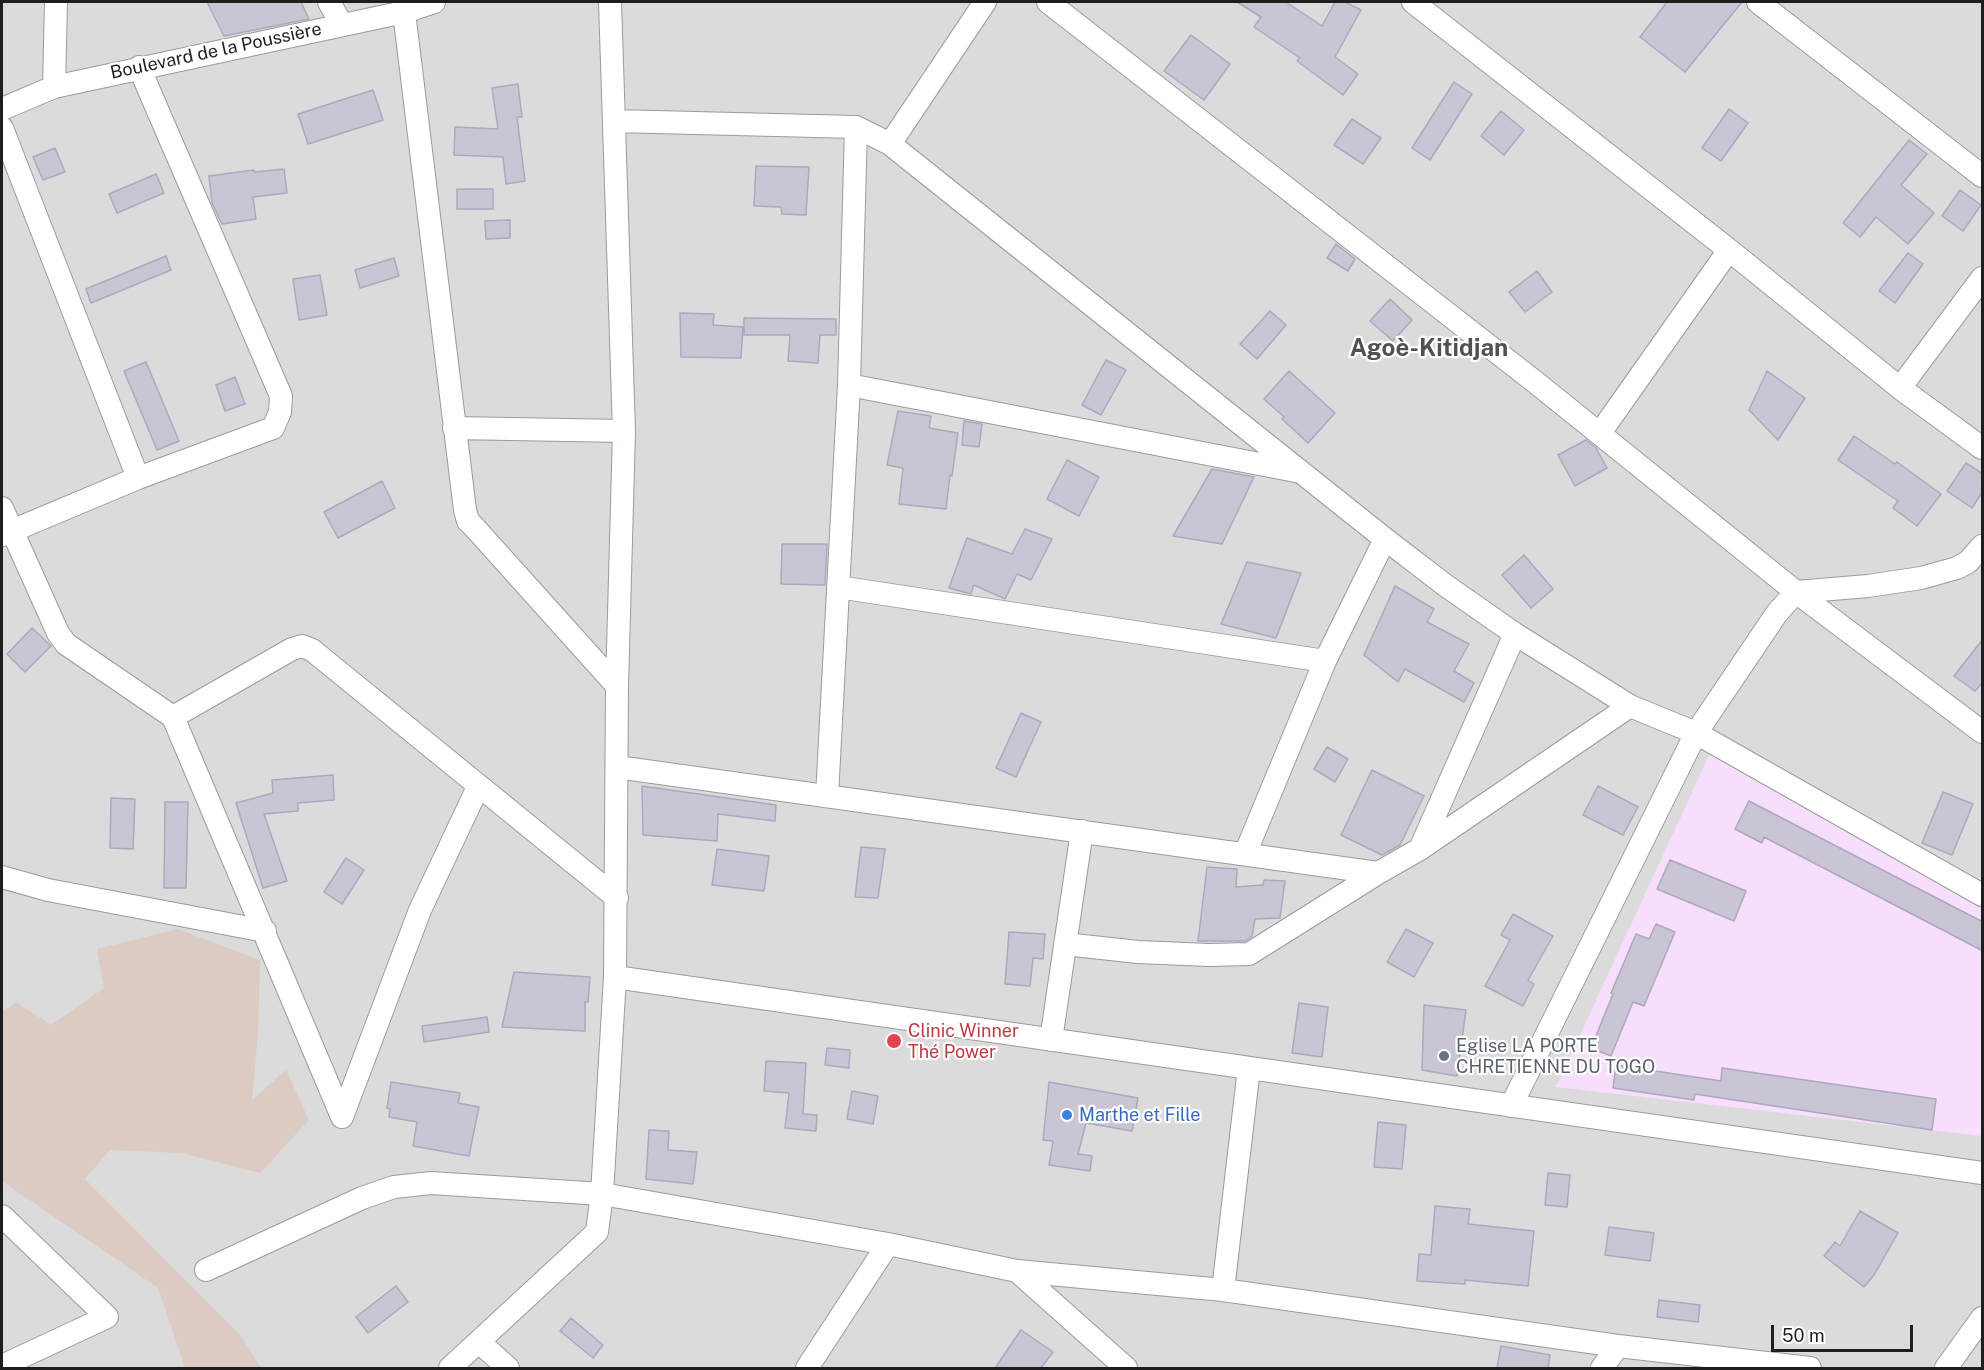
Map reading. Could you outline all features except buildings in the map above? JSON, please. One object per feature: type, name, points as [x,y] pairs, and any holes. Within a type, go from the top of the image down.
[{"type":"street","points":[[54,87],[56,2]]},
{"type":"street","points":[[329,2],[342,25]]},
{"type":"street","name":"Boulevard de la Poussière","points":[[2,109],[54,87],[405,12],[434,2]]},
{"type":"street","points":[[450,1368],[597,1232],[602,1194],[615,978],[617,686],[624,431],[610,2]]},
{"type":"street","points":[[890,144],[986,2]]},
{"type":"street","points":[[1048,2],[1600,433],[1796,592],[1983,732]]},
{"type":"street","points":[[1413,2],[1729,250],[1900,388],[1983,448]]},
{"type":"street","points":[[1758,2],[1983,176]]},
{"type":"street","points":[[405,12],[454,428],[468,521],[617,686]]},
{"type":"street","points":[[6,532],[138,478],[273,428],[280,412],[281,396],[139,67]]},
{"type":"street","points":[[614,121],[856,127],[890,144],[1385,539],[1515,634],[1630,706],[1696,733],[1983,895]]},
{"type":"street","points":[[827,796],[849,385],[856,127]]},
{"type":"street","points":[[2,129],[138,478]]},
{"type":"street","points":[[1600,433],[1729,250]]},
{"type":"street","points":[[1900,388],[1983,278]]},
{"type":"street","points":[[849,385],[1304,473]]},
{"type":"street","points":[[454,428],[624,431]]},
{"type":"street","points":[[2,508],[6,532],[58,633],[66,644],[173,717],[342,1117],[420,910],[478,787]]},
{"type":"street","points":[[1245,854],[1326,661],[1385,539]]},
{"type":"street","points":[[1510,1106],[1696,733],[1777,613],[1796,592],[1868,586],[1921,578],[1957,568],[1968,562],[1983,546]]},
{"type":"street","points":[[838,587],[1326,661]]},
{"type":"street","points":[[1420,849],[1515,634]]},
{"type":"street","points":[[173,717],[292,649],[302,646],[312,650],[617,898]]},
{"type":"street","points":[[1065,944],[1138,952],[1249,954],[1420,849],[1630,706]]},
{"type":"street","points":[[617,767],[1378,873]]},
{"type":"street","points":[[1051,1040],[1082,831]]},
{"type":"street","points":[[2,877],[48,890],[265,931]]},
{"type":"street","points":[[615,978],[1983,1173]]},
{"type":"street","points":[[1223,1290],[1249,1068]]},
{"type":"street","points":[[206,1270],[362,1198],[393,1188],[430,1183],[602,1194],[888,1244],[1017,1271],[1223,1290],[1618,1346],[1810,1368]]},
{"type":"street","points":[[2,1216],[107,1317],[2,1366]]},
{"type":"street","points":[[813,1366],[888,1244]]},
{"type":"street","points":[[1017,1271],[1126,1368]]},
{"type":"street","points":[[1946,1368],[1983,1318]]},
{"type":"street","points":[[479,1342],[508,1368]]},
{"type":"street","points":[[1602,1368],[1618,1346]]},
{"type":"shaded area","points":[[2,2],[1982,2],[1982,1368],[2,1368]]},
{"type":"shaded area","points":[[1713,747],[1982,909],[1982,1136],[1556,1087]]},
{"type":"shaded area","points":[[178,929],[260,960],[258,1034],[252,1100],[286,1070],[309,1120],[260,1173],[182,1153],[110,1150],[85,1179],[241,1336],[261,1368],[185,1368],[158,1288],[2,1181],[2,1012],[16,1002],[51,1025],[104,988],[97,949]]},
{"type":"place","name":"Clinic Winner Thé Power","points":[[894,1041]]},
{"type":"place","name":"Eglise LA PORTE CHRETIENNE DU TOGO","points":[[1444,1056]]},
{"type":"place","name":"Marthe et Fille","points":[[1067,1115]]},
{"type":"district","name":"Agoè-Kitidjan","points":[[1429,349]]}]
